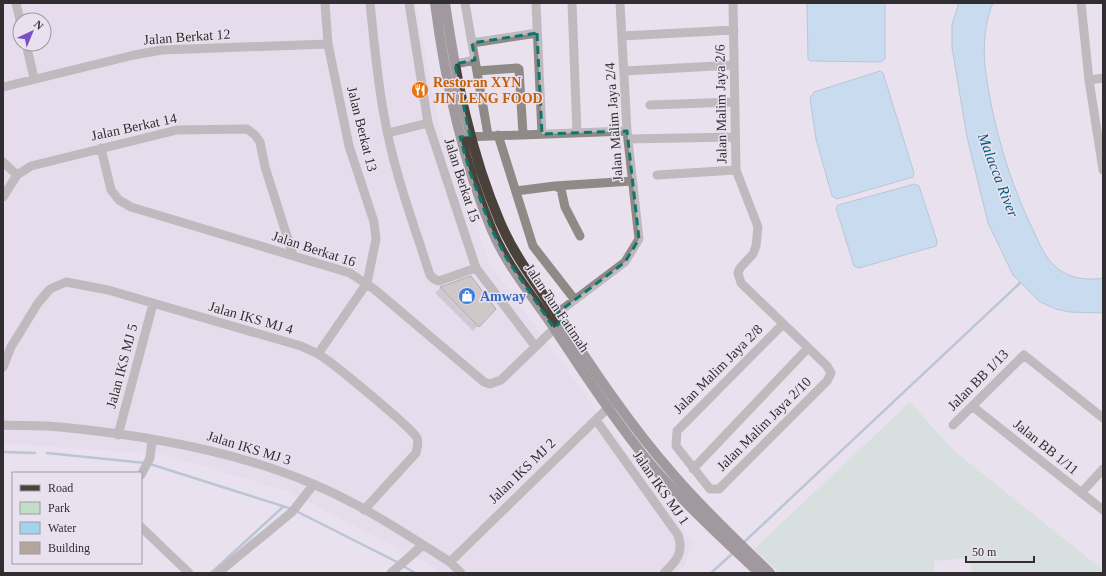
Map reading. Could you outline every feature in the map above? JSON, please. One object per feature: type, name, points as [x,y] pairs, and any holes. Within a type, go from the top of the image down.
[{"type":"main road","name":"Jalan Tun Fatimah","points":[[435,3],[445,72],[460,137],[470,172],[492,230],[507,259],[557,321],[615,401],[723,533]]},
{"type":"main road","name":"Jalan Tun Fatimah","points":[[445,3],[464,112],[470,136],[480,169],[502,226],[516,254],[557,321],[607,409],[660,475],[747,556],[770,573]]},
{"type":"main road","name":"Jalan Tun Fatimah","points":[[747,556],[759,573]]},
{"type":"street","name":"Jalan Berkat 13","points":[[325,3],[328,44],[349,146],[376,230],[376,245],[367,283]]},
{"type":"street","points":[[370,3],[384,114],[397,174],[430,275],[434,279],[439,280],[476,268]]},
{"type":"street","name":"Jalan Berkat 15","points":[[409,3],[428,123],[476,268],[535,346]]},
{"type":"street","points":[[465,3],[488,135]]},
{"type":"street","points":[[536,3],[542,134]]},
{"type":"street","points":[[572,3],[577,132]]},
{"type":"street","name":"Jalan Malim Jaya 2/4","points":[[620,3],[627,135],[639,239]]},
{"type":"street","name":"Jalan Malim Jaya 2/6","points":[[733,3],[736,170],[758,227],[756,246],[753,254],[740,268],[739,277],[741,283],[827,366],[830,373]]},
{"type":"street","points":[[1081,3],[1089,80],[1103,170]]},
{"type":"street","points":[[622,36],[734,30]]},
{"type":"street","points":[[472,43],[537,33]]},
{"type":"street","name":"Jalan Berkat 12","points":[[3,87],[34,78],[162,50],[328,44]]},
{"type":"street","points":[[28,52],[34,78]]},
{"type":"street","points":[[455,64],[475,60]]},
{"type":"street","points":[[624,71],[734,65]]},
{"type":"street","points":[[477,71],[519,69],[523,134]]},
{"type":"street","points":[[1089,80],[1103,78]]},
{"type":"street","points":[[650,105],[735,102]]},
{"type":"street","points":[[388,133],[428,123]]},
{"type":"street","name":"Jalan Berkat 14","points":[[3,197],[17,175],[31,166],[177,130],[247,129],[255,135],[260,142],[265,167],[293,255]]},
{"type":"street","points":[[460,137],[577,132],[627,135],[735,137]]},
{"type":"street","points":[[498,135],[533,246],[575,300]]},
{"type":"street","name":"Jalan Berkat 16","points":[[100,148],[111,190],[119,200],[131,207],[342,270],[367,283],[484,382],[490,384],[501,380],[535,346],[575,300],[625,262],[639,239]]},
{"type":"street","points":[[3,162],[17,175]]},
{"type":"street","points":[[657,175],[736,170]]},
{"type":"street","points":[[516,191],[555,186],[632,181]]},
{"type":"street","points":[[555,186],[561,189],[565,206],[580,236]]},
{"type":"street","name":"Jalan IKS MJ 4","points":[[3,367],[12,347],[38,303],[50,289],[66,282],[108,290],[301,346],[318,354],[400,421],[417,439],[418,446],[416,453],[364,510]]},
{"type":"street","points":[[318,354],[367,283]]},
{"type":"street","name":"Jalan IKS MJ 5","points":[[118,435],[153,304]]},
{"type":"street","name":"Jalan Malim Jaya 2/8","points":[[693,468],[676,446],[676,436],[681,427],[783,324]]},
{"type":"street","points":[[693,468],[808,348]]},
{"type":"street","name":"Jalan BB 1/13","points":[[953,425],[1024,355],[1103,418]]},
{"type":"street","name":"Jalan Malim Jaya 2/10","points":[[693,468],[707,487],[714,490],[719,489],[827,380],[830,373]]},
{"type":"street","name":"Jalan IKS MJ 2","points":[[450,562],[615,401]]},
{"type":"street","name":"Jalan BB 1/11","points":[[972,406],[1103,510]]},
{"type":"street","name":"Jalan IKS MJ 1","points":[[596,420],[678,535],[681,543],[680,555],[664,573]]},
{"type":"street","name":"Jalan IKS MJ 3","points":[[3,425],[60,426],[152,440],[198,448],[261,466],[314,484],[364,510],[450,562],[461,573]]},
{"type":"street","points":[[143,473],[150,458],[152,440]]},
{"type":"street","points":[[1081,493],[1103,469]]},
{"type":"street","points":[[218,573],[292,512],[305,498],[314,484]]},
{"type":"street","points":[[142,527],[189,573]]},
{"type":"street","points":[[394,570],[423,545]]},
{"type":"highlighted area","points":[[537,33],[542,134],[627,131],[639,239],[625,262],[556,314],[561,322],[554,328],[507,259],[492,230],[470,172],[460,137],[470,136],[455,64],[475,60],[472,43]]},
{"type":"shaded area","points":[[3,3],[416,3],[438,121],[489,263],[693,543],[685,564],[676,573],[438,573],[429,564],[287,491],[166,455],[3,443]]},
{"type":"green space","points":[[910,402],[953,450],[1103,570],[1103,573],[972,573],[969,558],[934,561],[934,573],[780,573],[754,549]]},
{"type":"water","points":[[807,3],[885,3],[885,59],[881,62],[810,61],[808,59]]},
{"type":"water","name":"Malacca River","points":[[959,3],[993,3],[985,34],[985,66],[992,109],[1009,172],[1038,242],[1051,262],[1060,270],[1077,278],[1103,278],[1103,313],[1069,312],[1056,309],[1040,302],[1013,275],[988,223],[967,137],[952,48],[952,24]]},
{"type":"water","points":[[880,71],[883,73],[914,173],[913,177],[837,199],[832,196],[816,139],[810,98],[814,92]]},
{"type":"water","points":[[915,184],[919,186],[937,241],[936,246],[859,268],[854,266],[836,208],[838,205]]},
{"type":"building","name":"Amway","points":[[471,276],[496,309],[479,327],[440,287]]},
{"type":"waterway","points":[[742,544],[1020,283]]},
{"type":"waterway","points":[[3,452],[35,453]]},
{"type":"waterway","points":[[47,453],[145,463]]},
{"type":"waterway","points":[[150,464],[292,509]]},
{"type":"waterway","points":[[211,573],[284,506]]},
{"type":"waterway","points":[[296,511],[399,563]]},
{"type":"waterway","points":[[711,573],[733,553]]},
{"type":"waterway","points":[[403,566],[415,573]]},
{"type":"place","name":"Restoran XYN JIN LENG FOOD","points":[[420,90]]},
{"type":"place","name":"Amway","points":[[467,296]]}]
